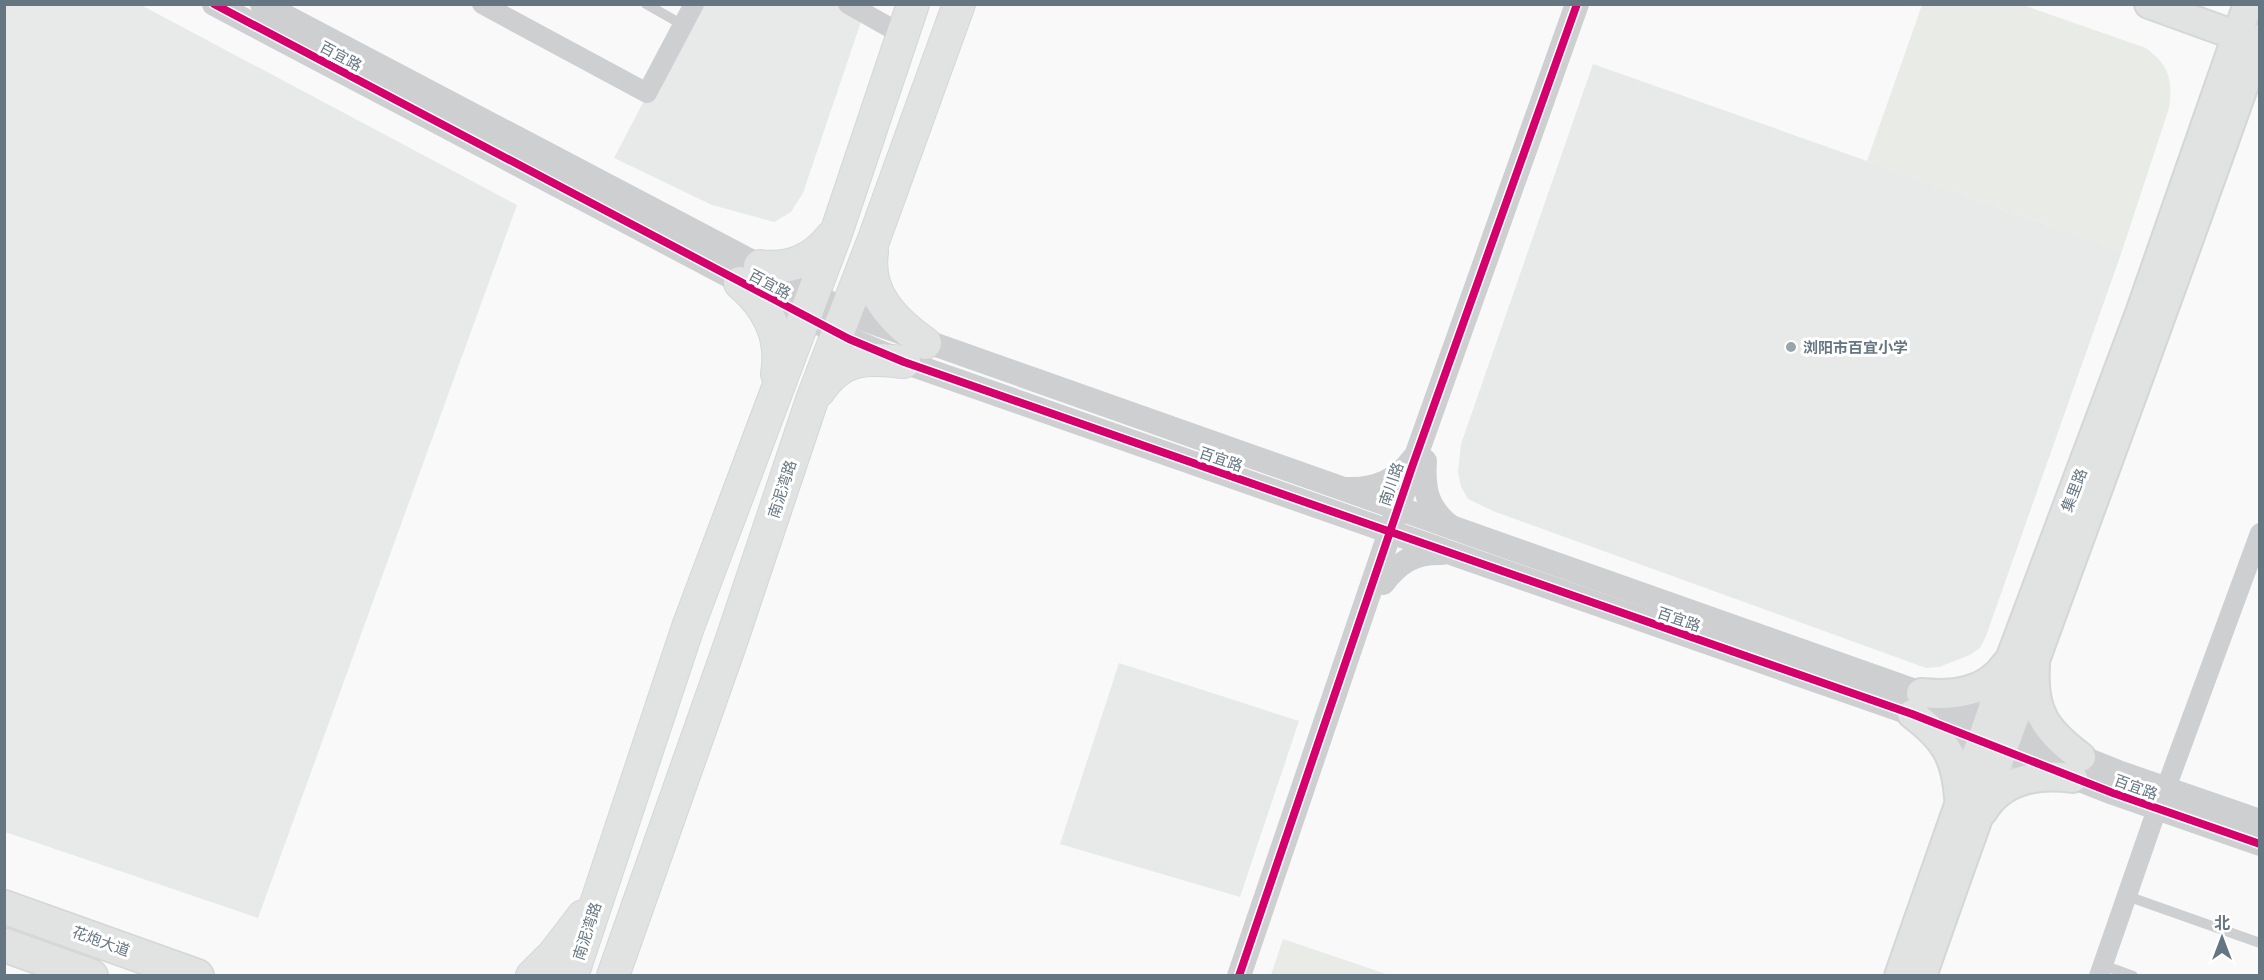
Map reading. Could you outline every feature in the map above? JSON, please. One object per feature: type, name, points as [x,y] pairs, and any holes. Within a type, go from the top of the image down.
[{"type":"highway","name":"花炮大道","points":[[4,907],[197,975]]},
{"type":"highway","points":[[4,945],[91,975]]},
{"type":"main road","name":"南泥湾路","points":[[572,975],[688,627],[774,392],[837,231],[913,4]]},
{"type":"main road","name":"南泥湾路","points":[[613,975],[731,642],[810,405],[874,239],[959,4]]},
{"type":"main road","name":"集里路","points":[[1899,975],[1967,812],[2024,654],[2140,314],[2224,105],[2253,40],[2248,7]]},
{"type":"main road","points":[[2162,9],[2253,40]]},
{"type":"main road","points":[[2162,9],[2191,26],[2210,54],[2224,105],[2259,73]]},
{"type":"main road","points":[[774,392],[778,366],[774,330],[750,274],[802,262],[816,254],[837,231]]},
{"type":"main road","points":[[810,405],[821,388],[846,364],[915,353],[898,322],[881,302],[872,275],[874,239]]},
{"type":"main road","points":[[2024,654],[2036,684],[2039,707],[2044,721],[2077,767],[2014,783],[1986,806],[1967,812],[1955,766],[1948,751],[1916,704],[1937,694],[1971,691],[1988,683],[2024,654]]},
{"type":"main road","name":"集里路","points":[[1922,975],[1967,812]]},
{"type":"main road","points":[[532,975],[571,933],[601,887]]},
{"type":"main road","points":[[633,975],[641,897]]},
{"type":"street","name":"百宜路","points":[[214,4],[750,274]]},
{"type":"street","name":"百宜路","points":[[262,4],[808,305],[915,353],[1334,514],[1446,553],[1916,704]]},
{"type":"street","points":[[482,4],[647,93],[694,4]]},
{"type":"street","points":[[848,4],[903,35]]},
{"type":"street","name":"南川路","points":[[1239,975],[1377,585],[1577,4]]},
{"type":"street","name":"南川路","points":[[1420,458],[1589,4]]},
{"type":"street","name":"百宜路","points":[[915,353],[1336,488],[1455,530],[2161,798],[2259,844]]},
{"type":"street","points":[[1336,488],[1380,485],[1420,458],[1429,504],[1435,514],[1455,530]]},
{"type":"street","points":[[1334,514],[1358,533],[1366,545],[1377,585],[1412,557],[1446,553]]},
{"type":"street","points":[[2101,970],[2161,798],[2256,555],[2259,533]]},
{"type":"street","name":"南川路","points":[[1252,975],[1377,585]]},
{"type":"street","name":"百宜路","points":[[2161,798],[2259,821]]},
{"type":"lane","points":[[646,4],[683,25]]},
{"type":"lane","points":[[2127,896],[2259,943]]},
{"type":"lane","points":[[2101,970],[2133,975]]},
{"type":"shaded area","points":[[5,4],[141,5],[517,205],[258,918],[5,832]]},
{"type":"shaded area","points":[[694,5],[848,5],[864,13],[803,193],[791,212],[774,222],[712,205],[614,158]]},
{"type":"shaded area","points":[[1922,5],[2023,5],[2146,48],[2160,61],[2170,81],[2169,108],[2122,251],[1867,161]]},
{"type":"shaded area","name":"浏阳市百宜小学","points":[[1593,64],[2122,251],[1986,636],[1980,648],[1970,655],[1939,667],[1926,668],[1493,511],[1468,499],[1461,487],[1458,472],[1461,444]]},
{"type":"shaded area","points":[[1119,663],[1299,721],[1240,897],[1060,844]]},
{"type":"shaded area","points":[[1283,939],[1389,975],[1271,975]]},
{"type":"cycle path","points":[[214,4],[849,339],[904,362],[1912,714],[2113,793],[2260,844]]},
{"type":"cycle path","points":[[1239,976],[1412,467],[1577,4]]},
{"type":"place","name":"浏阳市百宜小学","points":[[1791,347]]}]
